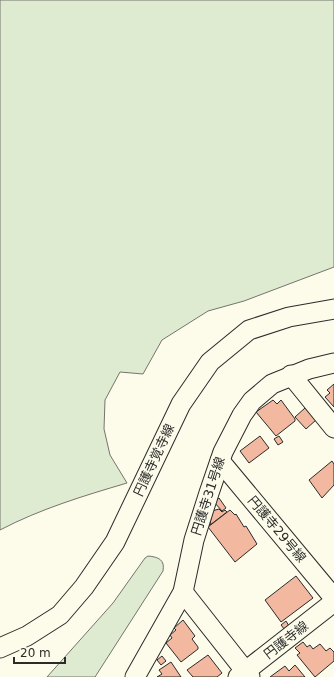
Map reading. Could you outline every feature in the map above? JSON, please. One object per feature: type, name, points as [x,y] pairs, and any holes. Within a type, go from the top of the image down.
[{"type":"street","name":"円護寺覚寺線","points":[[0,648],[27,636],[60,615],[84,587],[115,542],[180,404],[210,362],[249,330],[290,317],[334,309]]},
{"type":"street","name":"円護寺31号線","points":[[135,677],[183,592],[194,540],[220,461],[233,430],[252,401],[272,384],[309,368],[334,363]]},
{"type":"street","points":[[291,375],[334,428]]},
{"type":"street","name":"円護寺29号線","points":[[220,461],[334,598]]},
{"type":"street","points":[[183,592],[244,675]]},
{"type":"street","name":"円護寺線","points":[[244,675],[334,602]]},
{"type":"green space","points":[[0,0],[334,0],[334,267],[244,301],[208,311],[162,340],[143,374],[120,372],[105,400],[104,429],[110,455],[127,483],[46,509],[0,530]]},
{"type":"green space","points":[[148,556],[158,558],[162,562],[163,571],[95,677],[47,677],[113,603],[145,558]]},
{"type":"building","points":[[334,384],[334,407],[325,397],[330,393],[327,390]]},
{"type":"building","points":[[273,400],[277,404],[281,400],[295,419],[295,421],[276,436],[256,412]]},
{"type":"building","points":[[305,408],[316,420],[306,429],[295,417]]},
{"type":"building","points":[[260,436],[269,448],[249,463],[240,451]]},
{"type":"building","points":[[279,436],[283,442],[278,445],[274,439]]},
{"type":"building","points":[[332,461],[334,464],[334,485],[322,498],[309,480]]},
{"type":"building","points":[[219,498],[226,508],[222,511],[214,502]]},
{"type":"building","points":[[219,509],[222,512],[225,510],[227,512],[210,525],[212,511]]},
{"type":"building","points":[[230,510],[235,515],[236,514],[244,527],[246,526],[257,544],[235,562],[208,527]]},
{"type":"building","points":[[296,576],[313,598],[281,622],[265,600]]},
{"type":"building","points":[[183,620],[195,636],[192,639],[198,649],[181,662],[166,643],[172,638],[170,635],[176,630],[174,628]]},
{"type":"building","points":[[286,621],[289,626],[285,630],[281,625]]},
{"type":"building","points":[[303,642],[307,647],[310,645],[313,649],[320,644],[326,651],[330,648],[334,652],[334,661],[315,677],[297,655],[300,653],[295,648]]},
{"type":"building","points":[[208,655],[222,673],[217,677],[193,677],[187,670]]},
{"type":"building","points":[[162,656],[166,661],[161,665],[157,660]]},
{"type":"building","points":[[171,662],[181,677],[157,677],[162,674],[159,670]]},
{"type":"building","points":[[295,665],[305,677],[270,677],[285,666],[289,671]]}]
